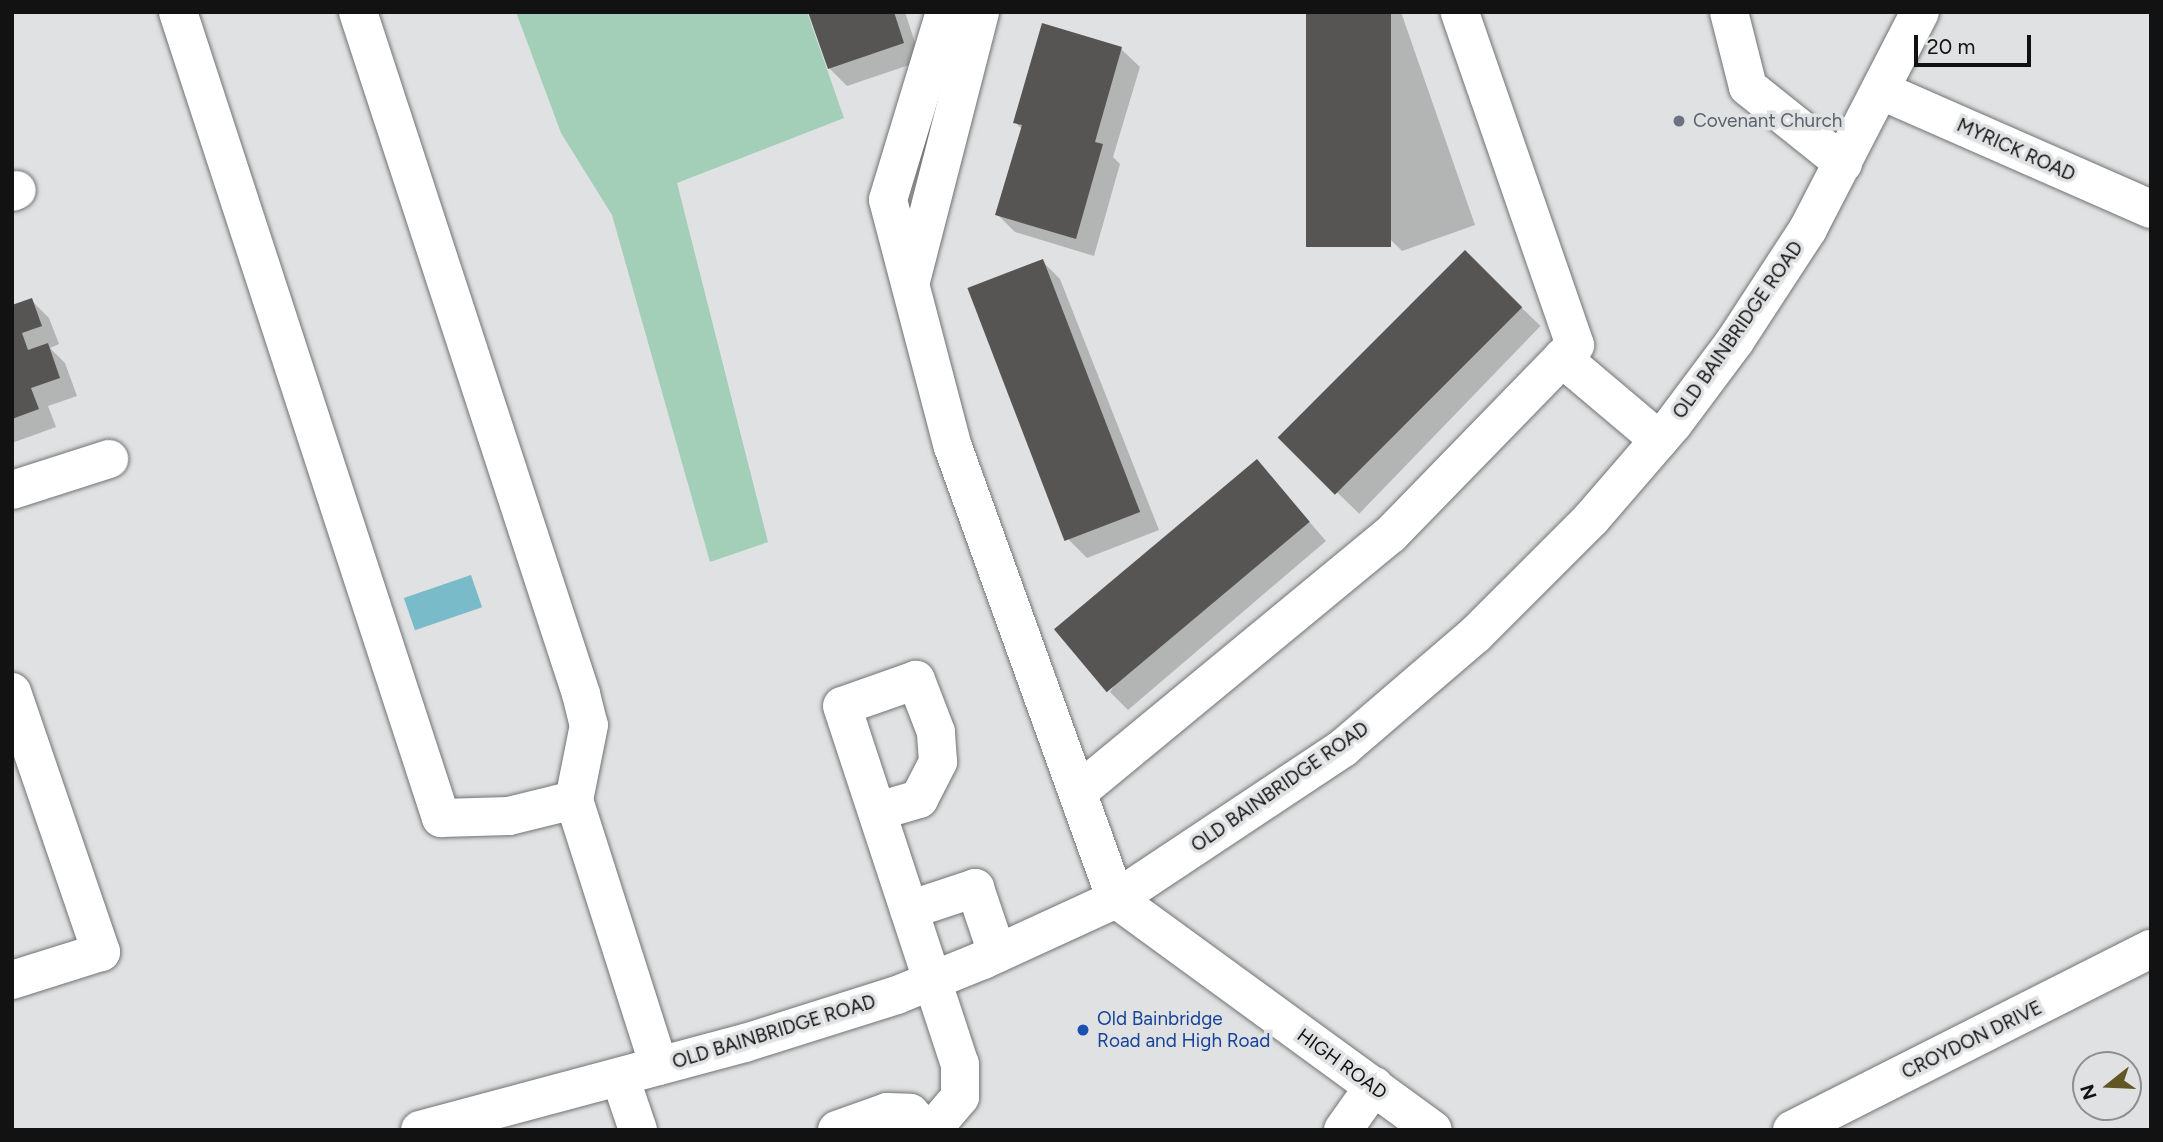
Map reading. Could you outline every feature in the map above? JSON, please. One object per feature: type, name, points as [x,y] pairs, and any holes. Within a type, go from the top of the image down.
[{"type":"main road","points":[[178,12],[441,818],[509,817],[574,800]]},
{"type":"main road","points":[[358,12],[581,694],[589,724],[574,800],[659,1066]]},
{"type":"main road","points":[[1077,792],[1390,535],[1574,345],[1460,12]]},
{"type":"main road","points":[[1728,12],[1748,88],[1843,163]]},
{"type":"main road","name":"OLD BAINBRIDGE ROAD","points":[[420,1130],[745,1044],[932,981],[1116,899],[1343,748],[1475,635],[1591,519],[1659,440],[1735,341],[1808,229],[1882,91],[1920,12]]},
{"type":"main road","points":[[969,13],[910,285],[953,447],[1116,899]]},
{"type":"main road","name":"MYRICK ROAD","points":[[1882,91],[2151,209]]},
{"type":"main road","points":[[1562,358],[1659,440]]},
{"type":"main road","points":[[12,490],[109,459]]},
{"type":"main road","points":[[12,692],[101,952],[12,980]]},
{"type":"main road","points":[[877,811],[960,1064],[960,1097],[932,1130]]},
{"type":"main road","points":[[909,910],[975,888],[997,953]]},
{"type":"main road","name":"HIGH ROAD","points":[[1116,899],[1433,1130]]},
{"type":"main road","name":"CROYDON DRIVE","points":[[1792,1130],[2151,949]]},
{"type":"main road","points":[[620,1077],[638,1130]]},
{"type":"main road","points":[[1343,1130],[1374,1087]]},
{"type":"main road","points":[[837,1130],[887,1112],[910,1113],[926,1130]]},
{"type":"green space","points":[[516,12],[807,12],[844,118],[677,183],[768,542],[710,562],[612,215],[561,133]]},
{"type":"water","points":[[471,575],[482,607],[415,630],[404,598]]},
{"type":"building","points":[[808,12],[894,12],[904,43],[828,69]]},
{"type":"building","points":[[1306,12],[1391,12],[1391,247],[1306,247]]},
{"type":"building","points":[[1042,23],[1122,47],[1095,142],[1103,144],[1076,239],[995,215],[1022,125],[1013,123]]},
{"type":"building","points":[[1465,250],[1522,307],[1335,495],[1278,437]]},
{"type":"building","points":[[1043,259],[1140,512],[1064,541],[967,288]]},
{"type":"building","points":[[32,298],[42,326],[22,333],[28,350],[48,343],[60,378],[31,388],[39,409],[12,419],[12,305]]},
{"type":"building","points":[[1257,459],[1310,522],[1107,692],[1054,629]]},
{"type":"place","name":"Covenant Church","points":[[1679,121]]},
{"type":"place","name":"Old Bainbridge Road and High Road","points":[[1083,1030]]}]
